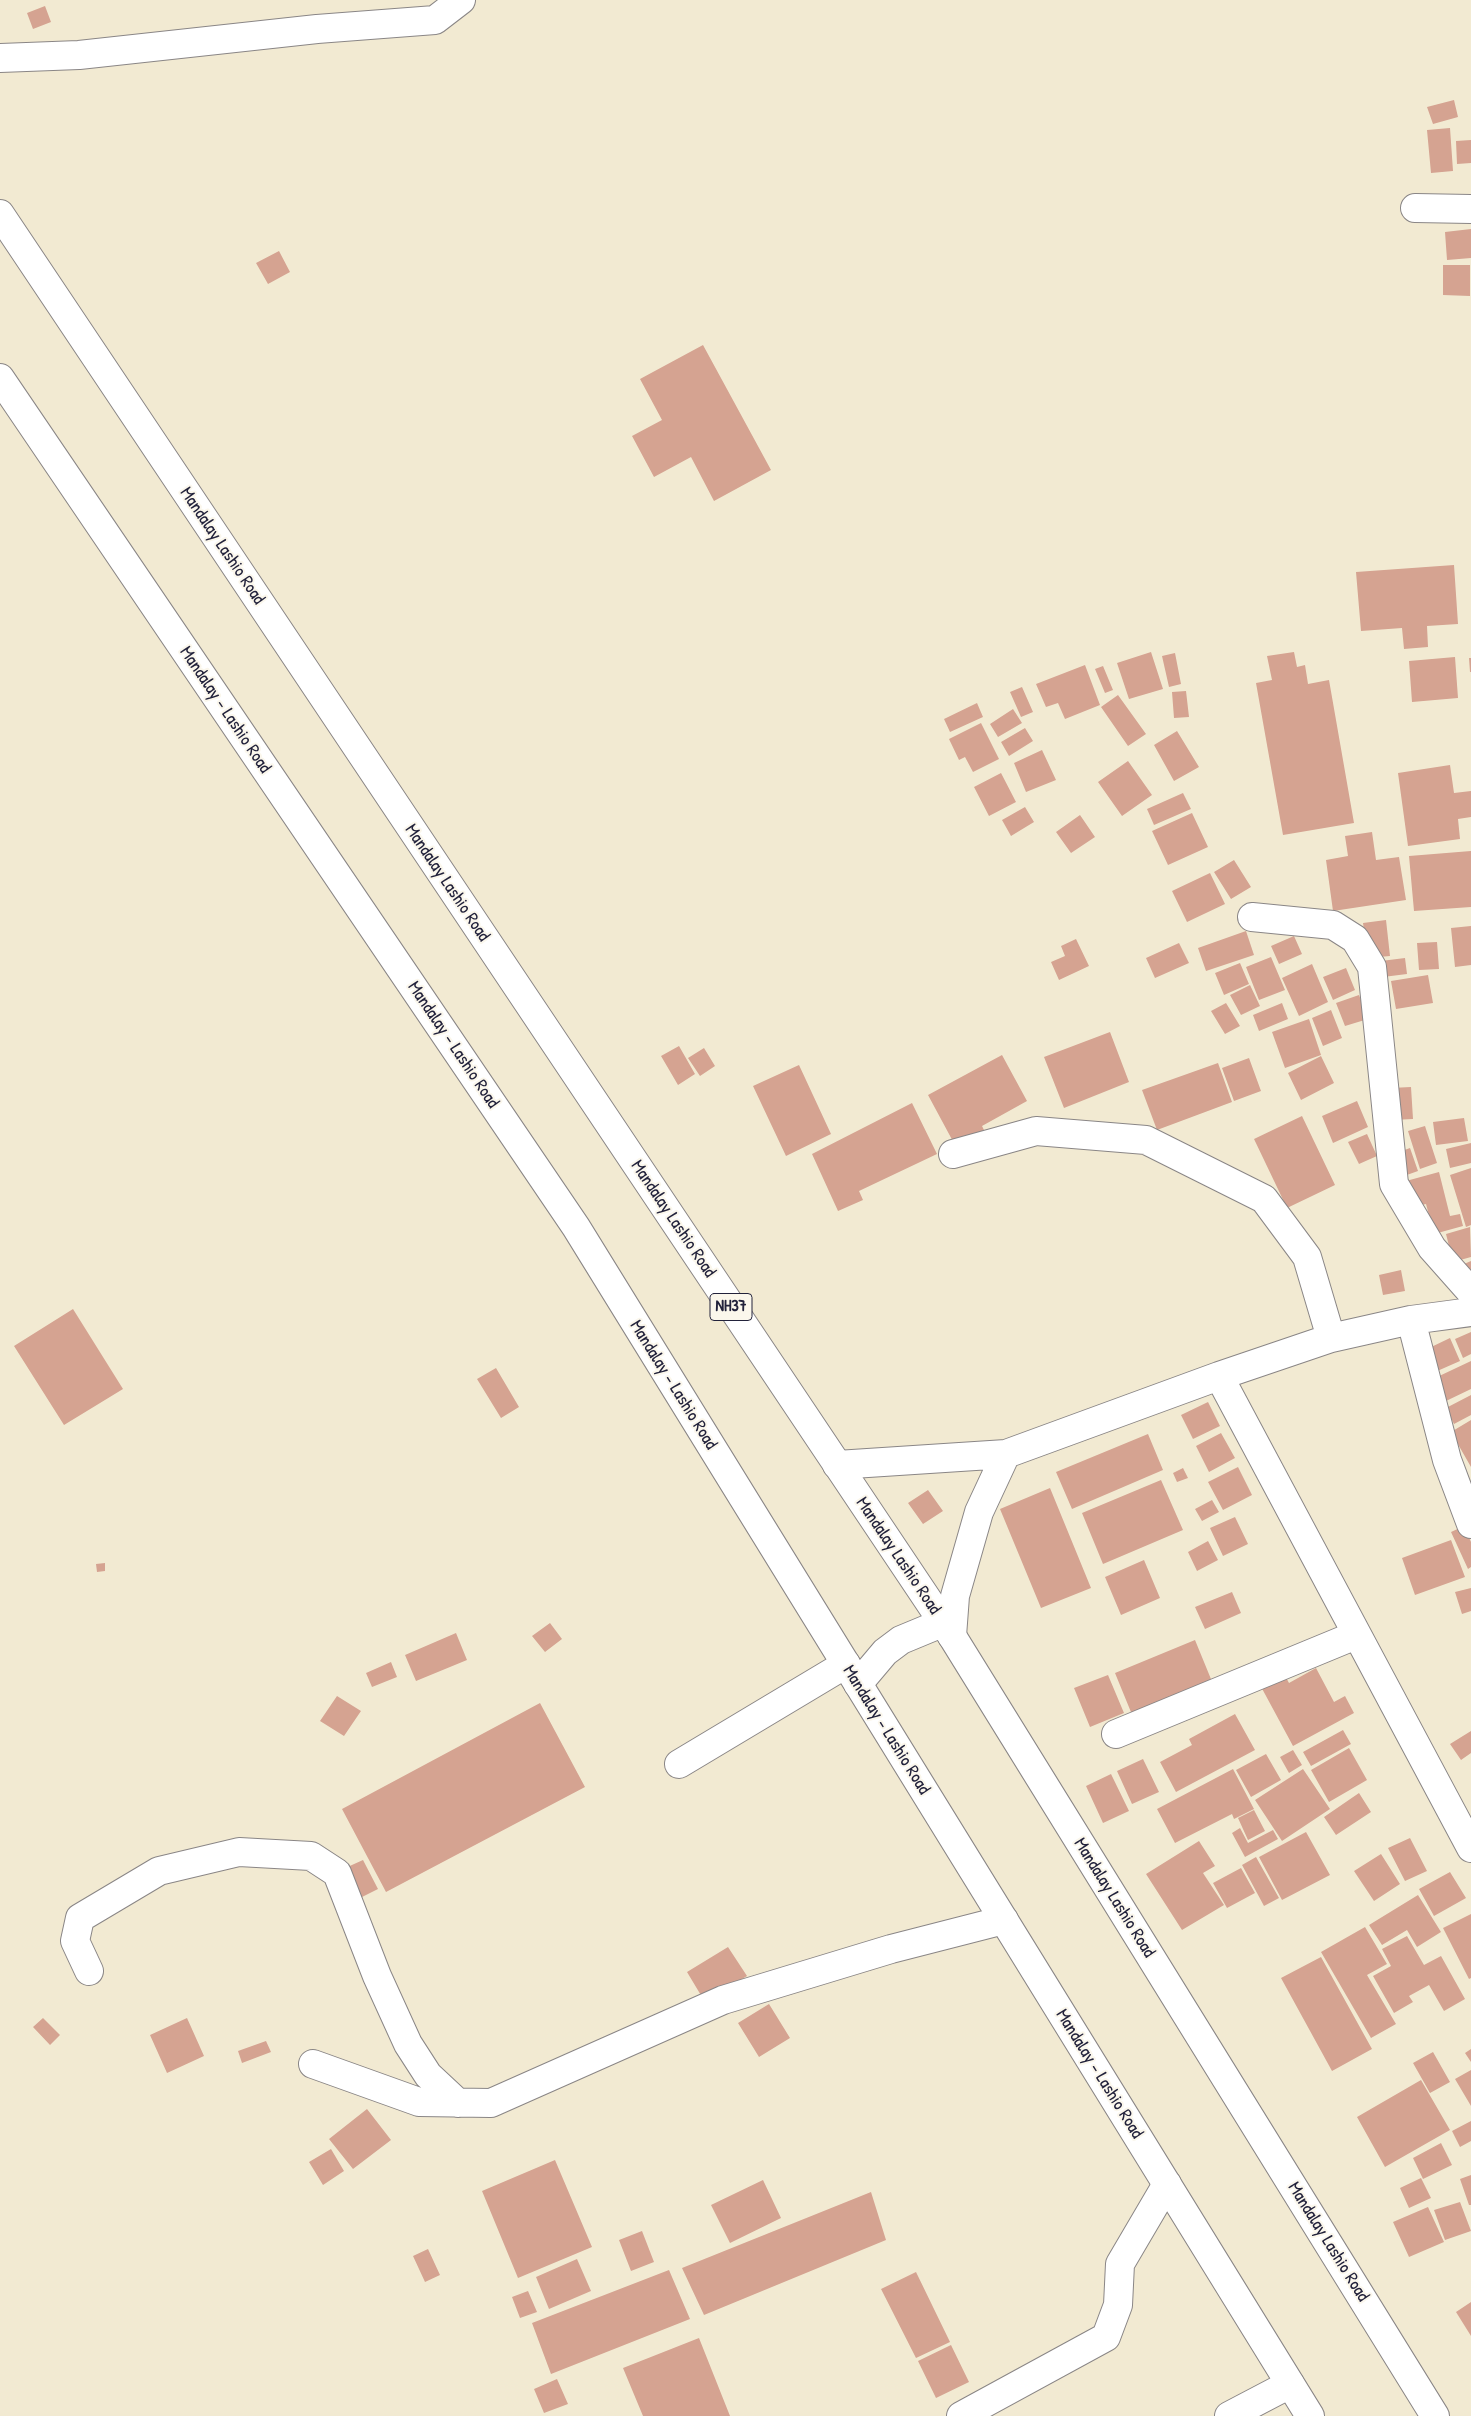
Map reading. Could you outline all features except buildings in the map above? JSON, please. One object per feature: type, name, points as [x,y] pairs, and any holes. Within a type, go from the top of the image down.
[{"type":"main road","points":[[0,58],[79,54],[435,20],[461,0]]},
{"type":"main road","points":[[1415,208],[1471,209]]},
{"type":"main road","name":"Mandalay Lashio Road","points":[[0,214],[947,1629],[1435,2416]]},
{"type":"main road","name":"Mandalay - Lashio Road","points":[[0,378],[576,1227],[1310,2416]]},
{"type":"main road","points":[[1252,917],[1334,925],[1355,939],[1372,967],[1394,1184],[1432,1248],[1471,1292]]},
{"type":"main road","points":[[953,1154],[1036,1131],[1146,1140],[1264,1199],[1306,1256],[1331,1338]]},
{"type":"main road","points":[[837,1465],[1006,1454],[1219,1376],[1331,1338],[1411,1320],[1471,1312]]},
{"type":"main road","points":[[1411,1320],[1447,1460],[1471,1524]]},
{"type":"main road","points":[[1219,1376],[1471,1848]]},
{"type":"main road","points":[[679,1764],[852,1674],[901,1640],[947,1629],[979,1512],[1006,1454]]},
{"type":"main road","points":[[1116,1734],[1356,1635]]},
{"type":"main road","points":[[89,1971],[75,1941],[80,1918],[159,1871],[239,1852],[311,1856],[338,1872],[377,1976],[408,2044],[428,2075],[458,2103]]},
{"type":"main road","points":[[313,2064],[419,2102],[491,2103],[723,2000],[891,1949],[1004,1920]]},
{"type":"main road","points":[[961,2416],[1106,2337],[1118,2305],[1120,2264],[1167,2184]]},
{"type":"main road","points":[[1229,2416],[1290,2384]]}]
